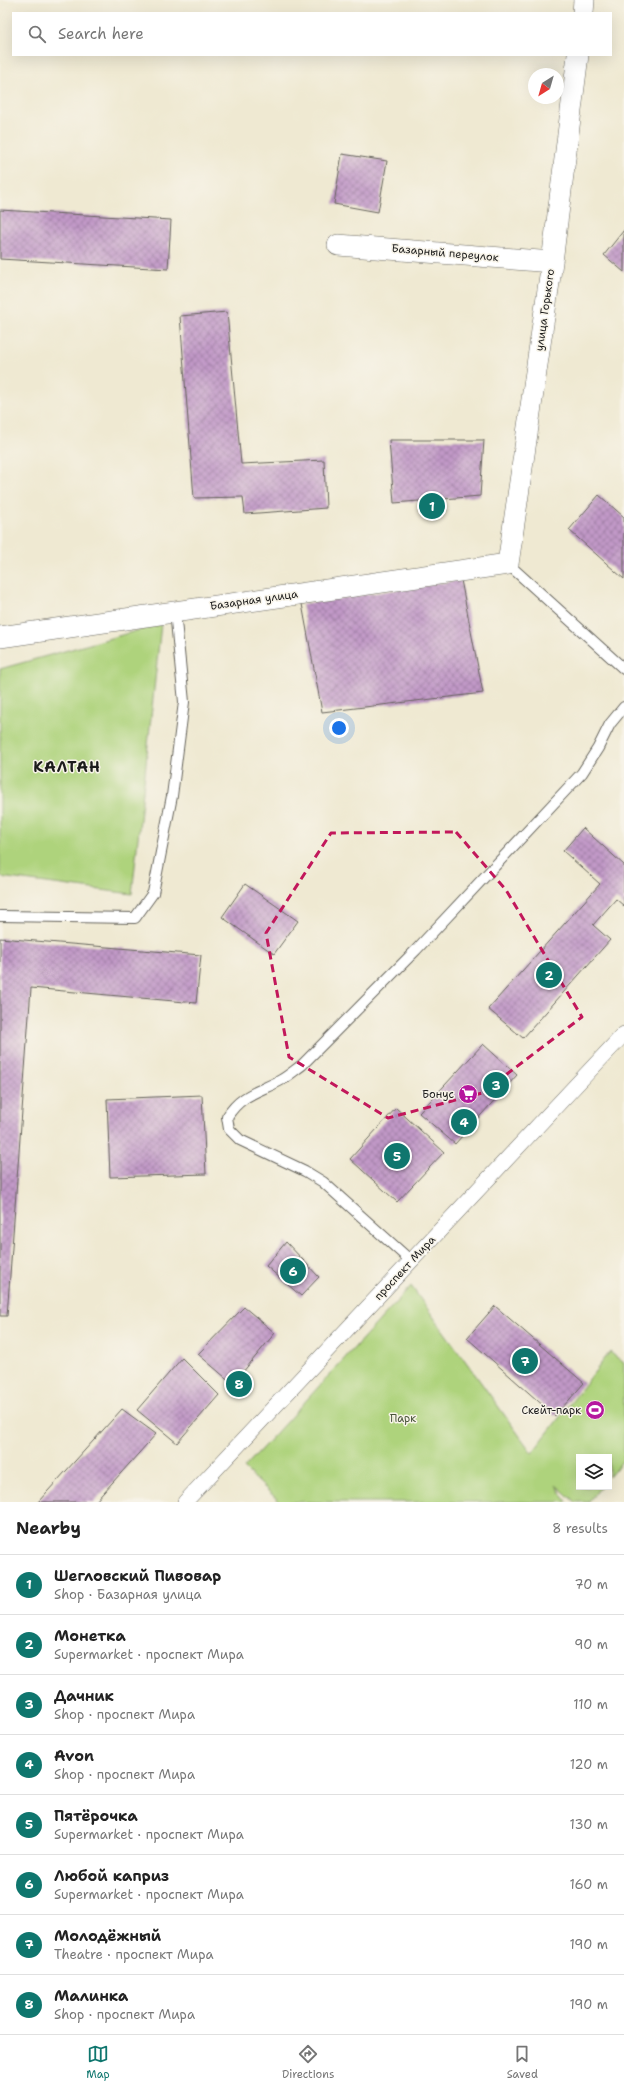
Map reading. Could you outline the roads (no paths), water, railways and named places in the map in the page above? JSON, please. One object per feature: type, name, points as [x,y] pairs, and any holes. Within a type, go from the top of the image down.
[{"type":"street","points":[[583,12],[584,0]]},
{"type":"street","name":"улица Горького","points":[[508,564],[552,262],[578,56]]},
{"type":"street","name":"Базарный переулок","points":[[338,245],[552,262]]},
{"type":"street","name":"Базарная улица","points":[[0,637],[508,564]]},
{"type":"street","name":"проспект Мира","points":[[185,1502],[624,1034]]},
{"type":"lane","points":[[508,564],[624,669]]},
{"type":"lane","points":[[0,916],[135,918],[153,892],[172,796],[184,702],[175,611]]},
{"type":"lane","points":[[411,1261],[323,1182],[305,1171],[240,1140],[229,1129],[227,1117],[235,1104],[263,1088],[281,1080],[302,1065],[416,950],[582,773],[598,748],[610,724],[624,707]]},
{"type":"place","name":"Шегловский Пивовар","points":[[432,506]]},
{"type":"place","name":"Монетка","points":[[549,975]]},
{"type":"place","name":"Дачник","points":[[496,1085]]},
{"type":"place","name":"Бонус","points":[[468,1094]]},
{"type":"place","name":"Avon","points":[[464,1122]]},
{"type":"place","name":"Пятёрочка","points":[[397,1156]]},
{"type":"place","name":"Любой каприз","points":[[293,1271]]},
{"type":"place","name":"Молодёжный","points":[[525,1361]]},
{"type":"place","name":"Малинка","points":[[239,1384]]},
{"type":"place","name":"Скейт-парк","points":[[595,1410]]},
{"type":"district","name":"КАЛТАН","points":[[67,767]]},
{"type":"park label","name":"Парк","points":[[403,1418]]}]
